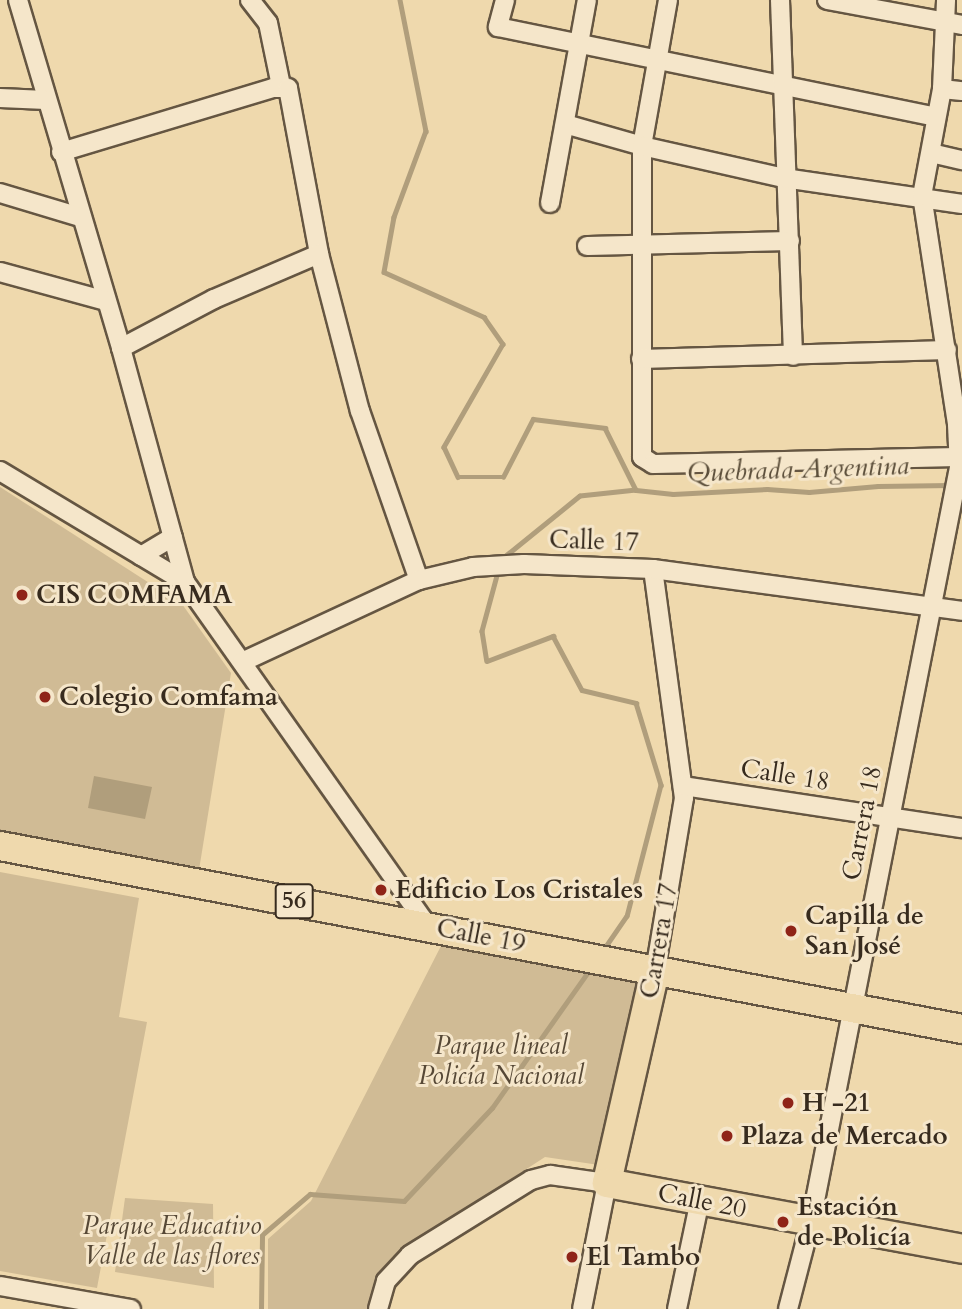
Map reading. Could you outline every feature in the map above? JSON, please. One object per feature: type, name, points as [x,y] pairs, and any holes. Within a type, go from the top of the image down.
[{"type":"main road","name":"Calle 19","points":[[0,846],[962,1029]]},
{"type":"main road","name":"Carrera 17","points":[[607,1183],[655,971]]},
{"type":"main road","name":"Calle 20","points":[[607,1183],[962,1249]]},
{"type":"street","points":[[18,0],[80,217],[121,348],[185,582],[428,926]]},
{"type":"street","points":[[250,0],[268,23],[281,86]]},
{"type":"street","points":[[505,0],[498,27],[936,117]]},
{"type":"street","points":[[550,203],[587,0]]},
{"type":"street","points":[[668,0],[642,146],[642,457],[648,463],[959,462]]},
{"type":"street","points":[[780,0],[784,178],[790,241],[793,356]]},
{"type":"street","points":[[827,0],[954,24]]},
{"type":"street","points":[[922,196],[954,24],[946,0]]},
{"type":"street","points":[[61,152],[281,86],[288,88],[319,254],[367,438],[419,580]]},
{"type":"street","points":[[942,89],[962,90]]},
{"type":"street","points":[[0,98],[46,100]]},
{"type":"street","points":[[565,124],[642,146],[784,178],[922,196],[962,204]]},
{"type":"street","points":[[931,153],[962,160]]},
{"type":"street","points":[[0,194],[80,217]]},
{"type":"street","name":"Carrera 18","points":[[788,1309],[811,1221],[959,462],[947,350],[922,196]]},
{"type":"street","points":[[587,247],[790,241]]},
{"type":"street","points":[[121,348],[214,299],[319,254]]},
{"type":"street","points":[[0,272],[106,301]]},
{"type":"street","points":[[641,359],[947,350]]},
{"type":"street","points":[[0,471],[185,582]]},
{"type":"street","points":[[141,556],[173,537]]},
{"type":"street","name":"Calle 17","points":[[242,662],[419,580],[473,567],[524,564],[653,569],[962,611]]},
{"type":"street","name":"Carrera 17","points":[[653,569],[684,798],[655,971]]},
{"type":"street","name":"Calle 18","points":[[683,786],[962,828]]},
{"type":"street","points":[[378,1309],[386,1281],[410,1255],[531,1180],[550,1175],[607,1183]]},
{"type":"street","name":"Carrera 17","points":[[582,1309],[607,1183]]},
{"type":"street","points":[[677,1309],[700,1200]]},
{"type":"street","points":[[0,1286],[131,1309]]},
{"type":"green space","points":[[0,487],[182,604],[231,673],[198,876],[0,837]]},
{"type":"green space","points":[[0,872],[139,898],[119,1017],[147,1022],[97,1288],[0,1271]]},
{"type":"green space","name":"Parque lineal Policía Nacional","points":[[443,942],[649,977],[606,1166],[545,1157],[412,1243],[380,1278],[371,1309],[268,1309],[268,1239],[311,1201]]},
{"type":"green space","name":"Parque Educativo Valle de las flores","points":[[125,1198],[213,1204],[214,1288],[115,1272]]},
{"type":"shaded area","points":[[94,776],[152,787],[145,819],[88,808]]},
{"type":"waterway","points":[[400,0],[426,131],[394,217],[384,272],[484,317],[503,344],[444,447],[458,477],[503,477],[533,419],[605,428],[636,490],[580,496],[501,560]]},
{"type":"waterway","name":"Quebrada Argentina","points":[[636,490],[673,494],[767,489],[809,492],[878,486],[951,485]]},
{"type":"waterway","points":[[498,572],[482,631],[487,661],[553,636],[582,690],[636,703],[661,785],[627,916],[603,951]]},
{"type":"waterway","points":[[261,1309],[262,1235],[310,1194],[404,1201],[492,1108],[590,969]]},
{"type":"place","name":"CIS COMFAMA","points":[[22,595]]},
{"type":"place","name":"Colegio Comfama","points":[[45,697]]},
{"type":"place","name":"Edificio Los Cristales","points":[[381,890]]},
{"type":"place","name":"Capilla de San José","points":[[791,931]]},
{"type":"place","name":"H -21","points":[[788,1103]]},
{"type":"place","name":"Plaza de Mercado","points":[[727,1136]]},
{"type":"place","name":"Estación de Policía","points":[[783,1222]]},
{"type":"place","name":"El Tambo","points":[[572,1257]]}]
